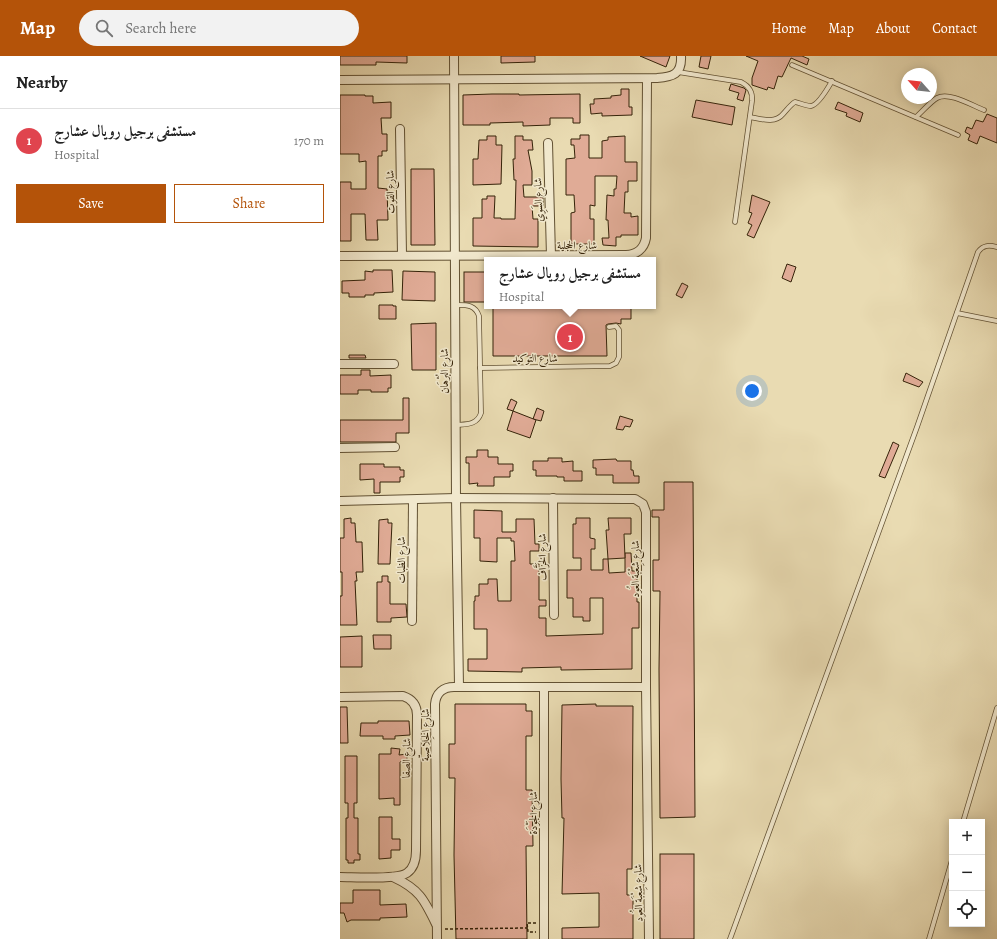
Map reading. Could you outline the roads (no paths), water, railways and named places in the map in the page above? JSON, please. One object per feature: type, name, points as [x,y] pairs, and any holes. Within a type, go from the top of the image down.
[{"type":"street","name":"شارع البُرْهَان","points":[[454,56],[454,255],[459,686]]},
{"type":"street","points":[[340,80],[647,79],[670,77],[678,71],[681,63],[681,56]]},
{"type":"street","name":"شارع الحجلية","points":[[340,256],[630,255],[638,252],[643,246],[646,238],[647,79]]},
{"type":"street","name":"شارع القوت","points":[[400,129],[402,255]]},
{"type":"street","name":"شارع السَوِي","points":[[548,143],[551,256]]},
{"type":"street","points":[[340,364],[394,364]]},
{"type":"street","points":[[340,448],[395,447]]},
{"type":"street","name":"شارع شِعْبَة العُود","points":[[340,501],[456,498],[630,499],[641,502],[645,506],[649,939]]},
{"type":"street","name":"شارع الخَزَّاف","points":[[552,498],[554,615]]},
{"type":"street","name":"شارع الظبات","points":[[412,621],[413,500]]},
{"type":"street","name":"شارع الخِلاصيّة","points":[[437,939],[436,700],[438,694],[443,689],[459,686],[646,687]]},
{"type":"street","name":"شارع الجَوْدَة","points":[[544,687],[544,935]]},
{"type":"street","name":"شارع الصفا","points":[[340,697],[403,696],[407,697],[414,703],[417,711],[416,857],[408,873],[394,877]]},
{"type":"street","points":[[340,877],[394,877],[410,886],[418,893],[424,901],[437,928]]},
{"type":"lane","points":[[792,65],[958,135]]},
{"type":"lane","points":[[678,71],[741,82],[749,87],[752,96],[750,117],[735,222]]},
{"type":"lane","points":[[750,117],[774,120],[780,118],[795,102],[814,105],[818,102],[832,81]]},
{"type":"lane","points":[[916,117],[936,99],[943,96],[951,96],[984,110]]},
{"type":"lane","points":[[730,939],[914,434],[978,252],[986,245],[997,246]]},
{"type":"lane","points":[[455,305],[470,305],[478,312],[481,412],[480,417],[474,423],[456,426]]},
{"type":"lane","points":[[957,314],[997,321]]},
{"type":"lane","name":"شارع التوكيد","points":[[480,368],[610,366],[616,363],[619,358],[619,331],[616,326],[609,326]]},
{"type":"lane","points":[[964,819],[997,708]]},
{"type":"lane","points":[[929,939],[949,870]]},
{"type":"place","name":"مستشفى برجيل رويال عشارج","points":[[570,337]]}]
